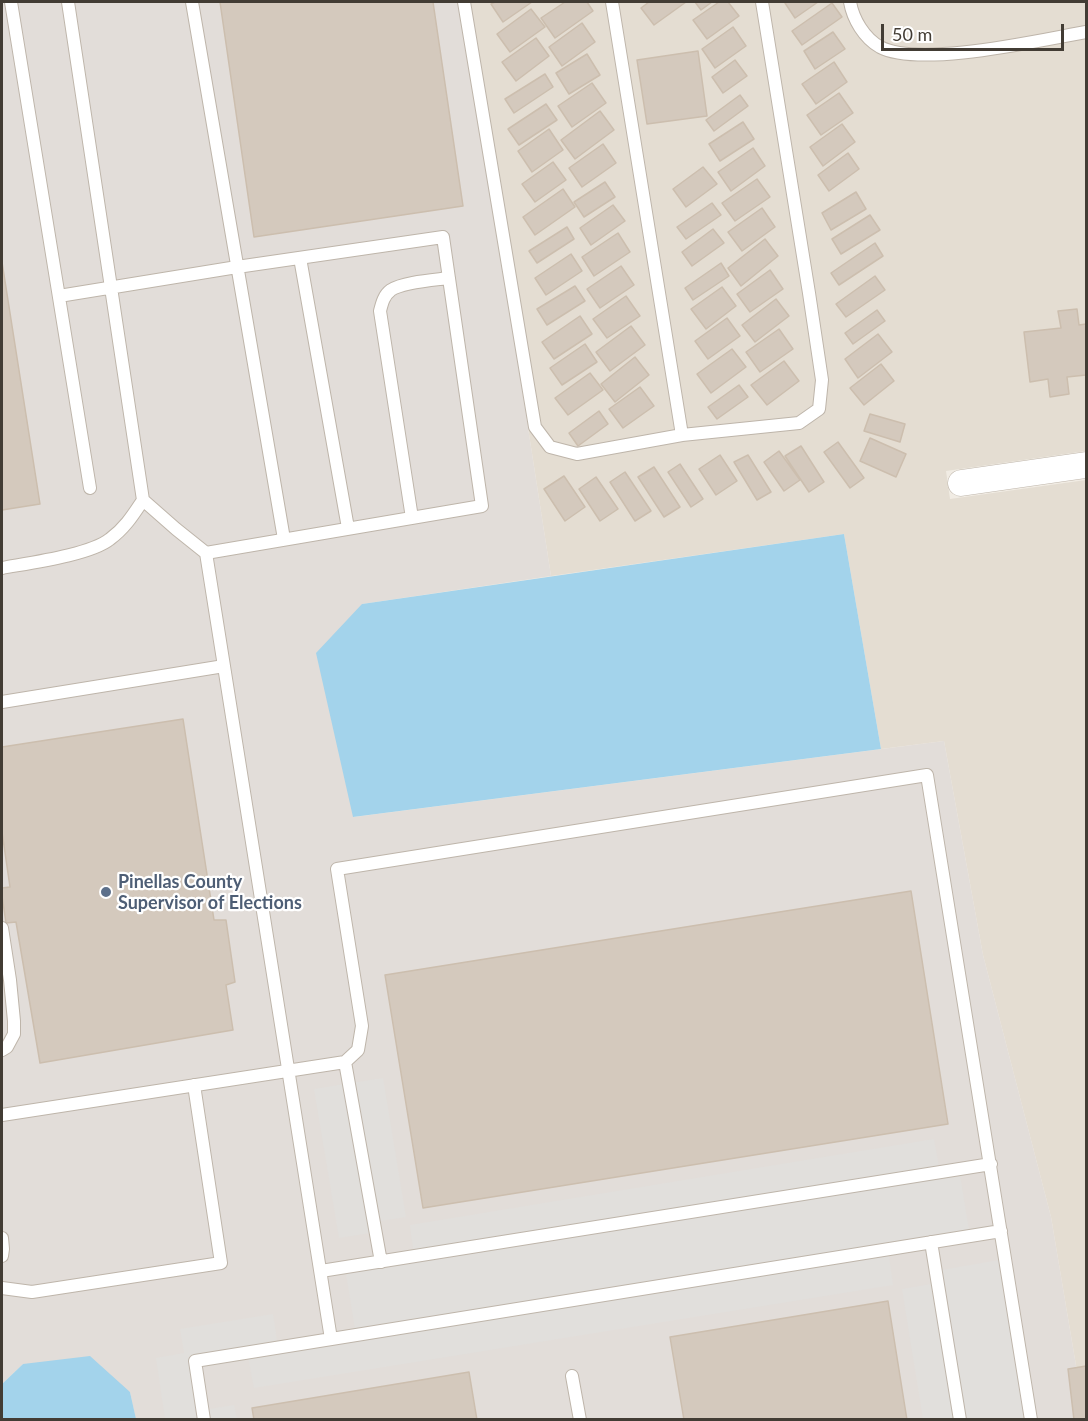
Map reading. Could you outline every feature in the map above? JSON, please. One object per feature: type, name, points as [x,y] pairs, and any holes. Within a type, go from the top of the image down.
[{"type":"street","points":[[961,483],[1086,465]]},
{"type":"lane","points":[[11,2],[90,488]]},
{"type":"lane","points":[[68,2],[143,500],[206,553],[331,1339]]},
{"type":"lane","points":[[192,2],[284,539]]},
{"type":"lane","points":[[464,2],[535,427],[550,447],[578,454],[682,435],[799,423],[819,409],[822,380],[762,2]]},
{"type":"lane","points":[[612,2],[682,435]]},
{"type":"lane","points":[[850,2],[857,23],[867,36],[880,47],[897,52],[925,55],[976,51],[1086,32]]},
{"type":"lane","points":[[59,296],[443,237],[482,506],[206,553]]},
{"type":"lane","points":[[300,258],[348,528]]},
{"type":"lane","points":[[412,518],[380,311],[386,295],[392,290],[402,286],[449,278]]},
{"type":"lane","points":[[2,568],[84,552],[108,541],[128,523],[143,500]]},
{"type":"lane","points":[[2,702],[224,666]]},
{"type":"lane","points":[[2,1115],[345,1062],[358,1050],[362,1026],[337,869],[927,775],[1031,1419]]},
{"type":"lane","points":[[2,928],[10,980],[14,1034],[7,1047],[2,1050]]},
{"type":"lane","points":[[345,1062],[381,1262]]},
{"type":"lane","points":[[2,1288],[32,1292],[221,1263],[194,1085]]},
{"type":"lane","points":[[321,1271],[991,1164]]},
{"type":"lane","points":[[204,1419],[195,1361],[1001,1231]]},
{"type":"lane","points":[[2,1238],[2,1256]]},
{"type":"lane","points":[[931,1242],[960,1419]]},
{"type":"lane","points":[[572,1376],[580,1419]]},
{"type":"shaded area","points":[[2,2],[462,2],[551,576],[362,604],[354,817],[944,741],[983,955],[1051,1217],[1085,1419],[136,1420],[130,1392],[23,1364],[2,1384]]},
{"type":"shaded area","points":[[462,2],[1086,2],[1086,451],[946,471],[950,499],[1086,480],[1086,1419],[1051,1217],[983,955],[944,741],[881,749],[844,534],[551,576]]},
{"type":"shaded area","points":[[383,1078],[406,1217],[374,1222],[376,1232],[339,1238],[314,1089]]},
{"type":"shaded area","points":[[934,1139],[940,1172],[959,1169],[970,1236],[888,1249],[893,1285],[254,1388],[247,1352],[195,1361],[203,1410],[234,1405],[237,1419],[165,1419],[156,1358],[184,1353],[180,1329],[273,1314],[278,1347],[356,1335],[345,1268],[414,1256],[410,1225]]},
{"type":"shaded area","points":[[1005,1259],[1031,1419],[923,1419],[902,1289],[937,1283],[936,1271]]},
{"type":"water","points":[[844,534],[881,749],[353,817],[316,653],[362,604]]},
{"type":"water","points":[[90,1356],[130,1392],[136,1419],[2,1419],[2,1384],[23,1364]]},
{"type":"building","points":[[220,2],[433,2],[463,206],[254,237]]},
{"type":"building","points":[[495,2],[532,2],[503,22],[491,4]]},
{"type":"building","points":[[565,2],[587,2],[593,11],[555,38],[541,18]]},
{"type":"building","points":[[649,2],[686,2],[654,25],[641,8]]},
{"type":"building","points":[[695,2],[712,2],[701,10]]},
{"type":"building","points":[[719,2],[728,2],[739,16],[707,39],[693,20]]},
{"type":"building","points":[[818,2],[795,18],[785,3]]},
{"type":"building","points":[[832,3],[842,17],[802,45],[792,31]]},
{"type":"building","points":[[531,9],[545,27],[510,52],[497,34]]},
{"type":"building","points":[[582,23],[595,42],[562,66],[549,47]]},
{"type":"building","points":[[733,27],[746,46],[715,68],[702,49]]},
{"type":"building","points":[[833,32],[845,49],[815,69],[804,51]]},
{"type":"building","points":[[536,38],[549,56],[516,81],[502,62]]},
{"type":"building","points":[[698,51],[707,116],[647,124],[637,60]]},
{"type":"building","points":[[587,54],[600,75],[569,94],[556,73]]},
{"type":"building","points":[[735,60],[747,76],[723,93],[712,77]]},
{"type":"building","points":[[834,62],[847,82],[816,104],[802,84]]},
{"type":"building","points":[[545,74],[553,87],[514,113],[505,99]]},
{"type":"building","points":[[592,83],[606,103],[572,127],[558,106]]},
{"type":"building","points":[[839,93],[853,113],[821,135],[807,115]]},
{"type":"building","points":[[740,95],[748,106],[714,131],[706,120]]},
{"type":"building","points":[[546,104],[557,120],[519,145],[508,129]]},
{"type":"building","points":[[600,111],[614,130],[575,159],[561,140]]},
{"type":"building","points":[[743,122],[754,139],[720,161],[709,144]]},
{"type":"building","points":[[842,124],[855,142],[823,166],[810,147]]},
{"type":"building","points":[[549,129],[563,150],[532,172],[518,151]]},
{"type":"building","points":[[603,144],[616,163],[582,187],[569,168]]},
{"type":"building","points":[[753,148],[765,166],[731,191],[718,172]]},
{"type":"building","points":[[848,153],[859,169],[829,191],[818,175]]},
{"type":"building","points":[[553,162],[566,180],[535,202],[522,184]]},
{"type":"building","points":[[703,167],[717,184],[686,207],[673,189]]},
{"type":"building","points":[[757,179],[770,197],[735,221],[722,203]]},
{"type":"building","points":[[605,182],[615,197],[584,217],[574,202]]},
{"type":"building","points":[[563,189],[575,207],[535,235],[523,217]]},
{"type":"building","points":[[856,192],[866,209],[831,230],[822,213]]},
{"type":"building","points":[[712,203],[721,215],[686,239],[677,227]]},
{"type":"building","points":[[613,205],[625,221],[591,245],[580,228]]},
{"type":"building","points":[[762,208],[775,227],[742,251],[728,232]]},
{"type":"building","points":[[870,215],[880,230],[841,254],[832,239]]},
{"type":"building","points":[[567,227],[574,239],[537,263],[529,251]]},
{"type":"building","points":[[713,229],[724,243],[692,266],[682,252]]},
{"type":"building","points":[[618,233],[630,252],[594,276],[582,257]]},
{"type":"building","points":[[765,239],[778,256],[741,286],[728,268]]},
{"type":"building","points":[[875,243],[883,256],[839,285],[831,273]]},
{"type":"building","points":[[571,254],[582,271],[546,295],[535,278]]},
{"type":"building","points":[[2,262],[40,504],[2,510]]},
{"type":"building","points":[[721,263],[729,276],[693,300],[685,288]]},
{"type":"building","points":[[621,266],[634,285],[600,308],[587,289]]},
{"type":"building","points":[[770,270],[783,289],[750,312],[737,294]]},
{"type":"building","points":[[875,276],[885,290],[846,317],[836,304]]},
{"type":"building","points":[[575,286],[585,301],[547,325],[537,309]]},
{"type":"building","points":[[722,287],[736,306],[706,329],[691,309]]},
{"type":"building","points":[[626,296],[640,316],[607,338],[593,319]]},
{"type":"building","points":[[776,299],[789,316],[755,342],[742,325]]},
{"type":"building","points":[[1077,309],[1079,325],[1086,324],[1086,375],[1067,377],[1069,394],[1050,397],[1048,379],[1030,382],[1024,332],[1061,328],[1058,311]]},
{"type":"building","points":[[877,310],[885,321],[853,344],[845,333]]},
{"type":"building","points":[[580,316],[592,334],[554,359],[542,342]]},
{"type":"building","points":[[727,318],[740,336],[708,359],[695,341]]},
{"type":"building","points":[[631,326],[645,345],[610,371],[596,352]]},
{"type":"building","points":[[779,329],[793,349],[760,372],[746,352]]},
{"type":"building","points":[[878,334],[892,352],[858,378],[845,359]]},
{"type":"building","points":[[585,344],[597,362],[562,385],[550,368]]},
{"type":"building","points":[[732,349],[746,367],[711,393],[697,374]]},
{"type":"building","points":[[635,357],[649,375],[615,402],[601,384]]},
{"type":"building","points":[[784,361],[799,381],[767,405],[751,385]]},
{"type":"building","points":[[881,364],[894,381],[864,405],[850,388]]},
{"type":"building","points":[[590,373],[603,390],[568,415],[555,398]]},
{"type":"building","points":[[739,385],[748,397],[717,419],[708,407]]},
{"type":"building","points":[[640,387],[654,406],[623,428],[609,409]]},
{"type":"building","points":[[599,411],[608,424],[578,446],[569,433]]},
{"type":"building","points":[[870,414],[905,424],[900,442],[864,431]]},
{"type":"building","points":[[870,438],[906,454],[896,477],[860,461]]},
{"type":"building","points":[[838,442],[864,478],[850,488],[824,452]]},
{"type":"building","points":[[801,446],[824,482],[809,492],[785,456]]},
{"type":"building","points":[[779,451],[800,480],[784,491],[764,462]]},
{"type":"building","points":[[720,455],[737,481],[716,495],[699,469]]},
{"type":"building","points":[[748,455],[771,492],[757,500],[734,462]]},
{"type":"building","points":[[680,464],[703,499],[691,507],[668,472]]},
{"type":"building","points":[[654,467],[680,507],[664,517],[638,477]]},
{"type":"building","points":[[625,472],[651,511],[635,521],[610,482]]},
{"type":"building","points":[[564,476],[585,507],[565,521],[544,489]]},
{"type":"building","points":[[596,477],[618,509],[600,521],[579,489]]},
{"type":"building","name":"Pinellas County Supervisor of Elections","points":[[183,719],[214,920],[226,920],[235,982],[226,985],[233,1030],[40,1063],[16,922],[6,923],[2,896],[2,888],[10,887],[2,832],[2,747]]},
{"type":"building","points":[[911,891],[948,1124],[423,1208],[385,975]]},
{"type":"building","points":[[888,1301],[907,1420],[684,1420],[670,1337]]},
{"type":"building","points":[[1086,1366],[1086,1420],[1074,1420],[1068,1369]]},
{"type":"building","points":[[469,1372],[477,1420],[254,1420],[252,1408]]},
{"type":"place","name":"Pinellas County Supervisor of Elections","points":[[106,892]]}]
